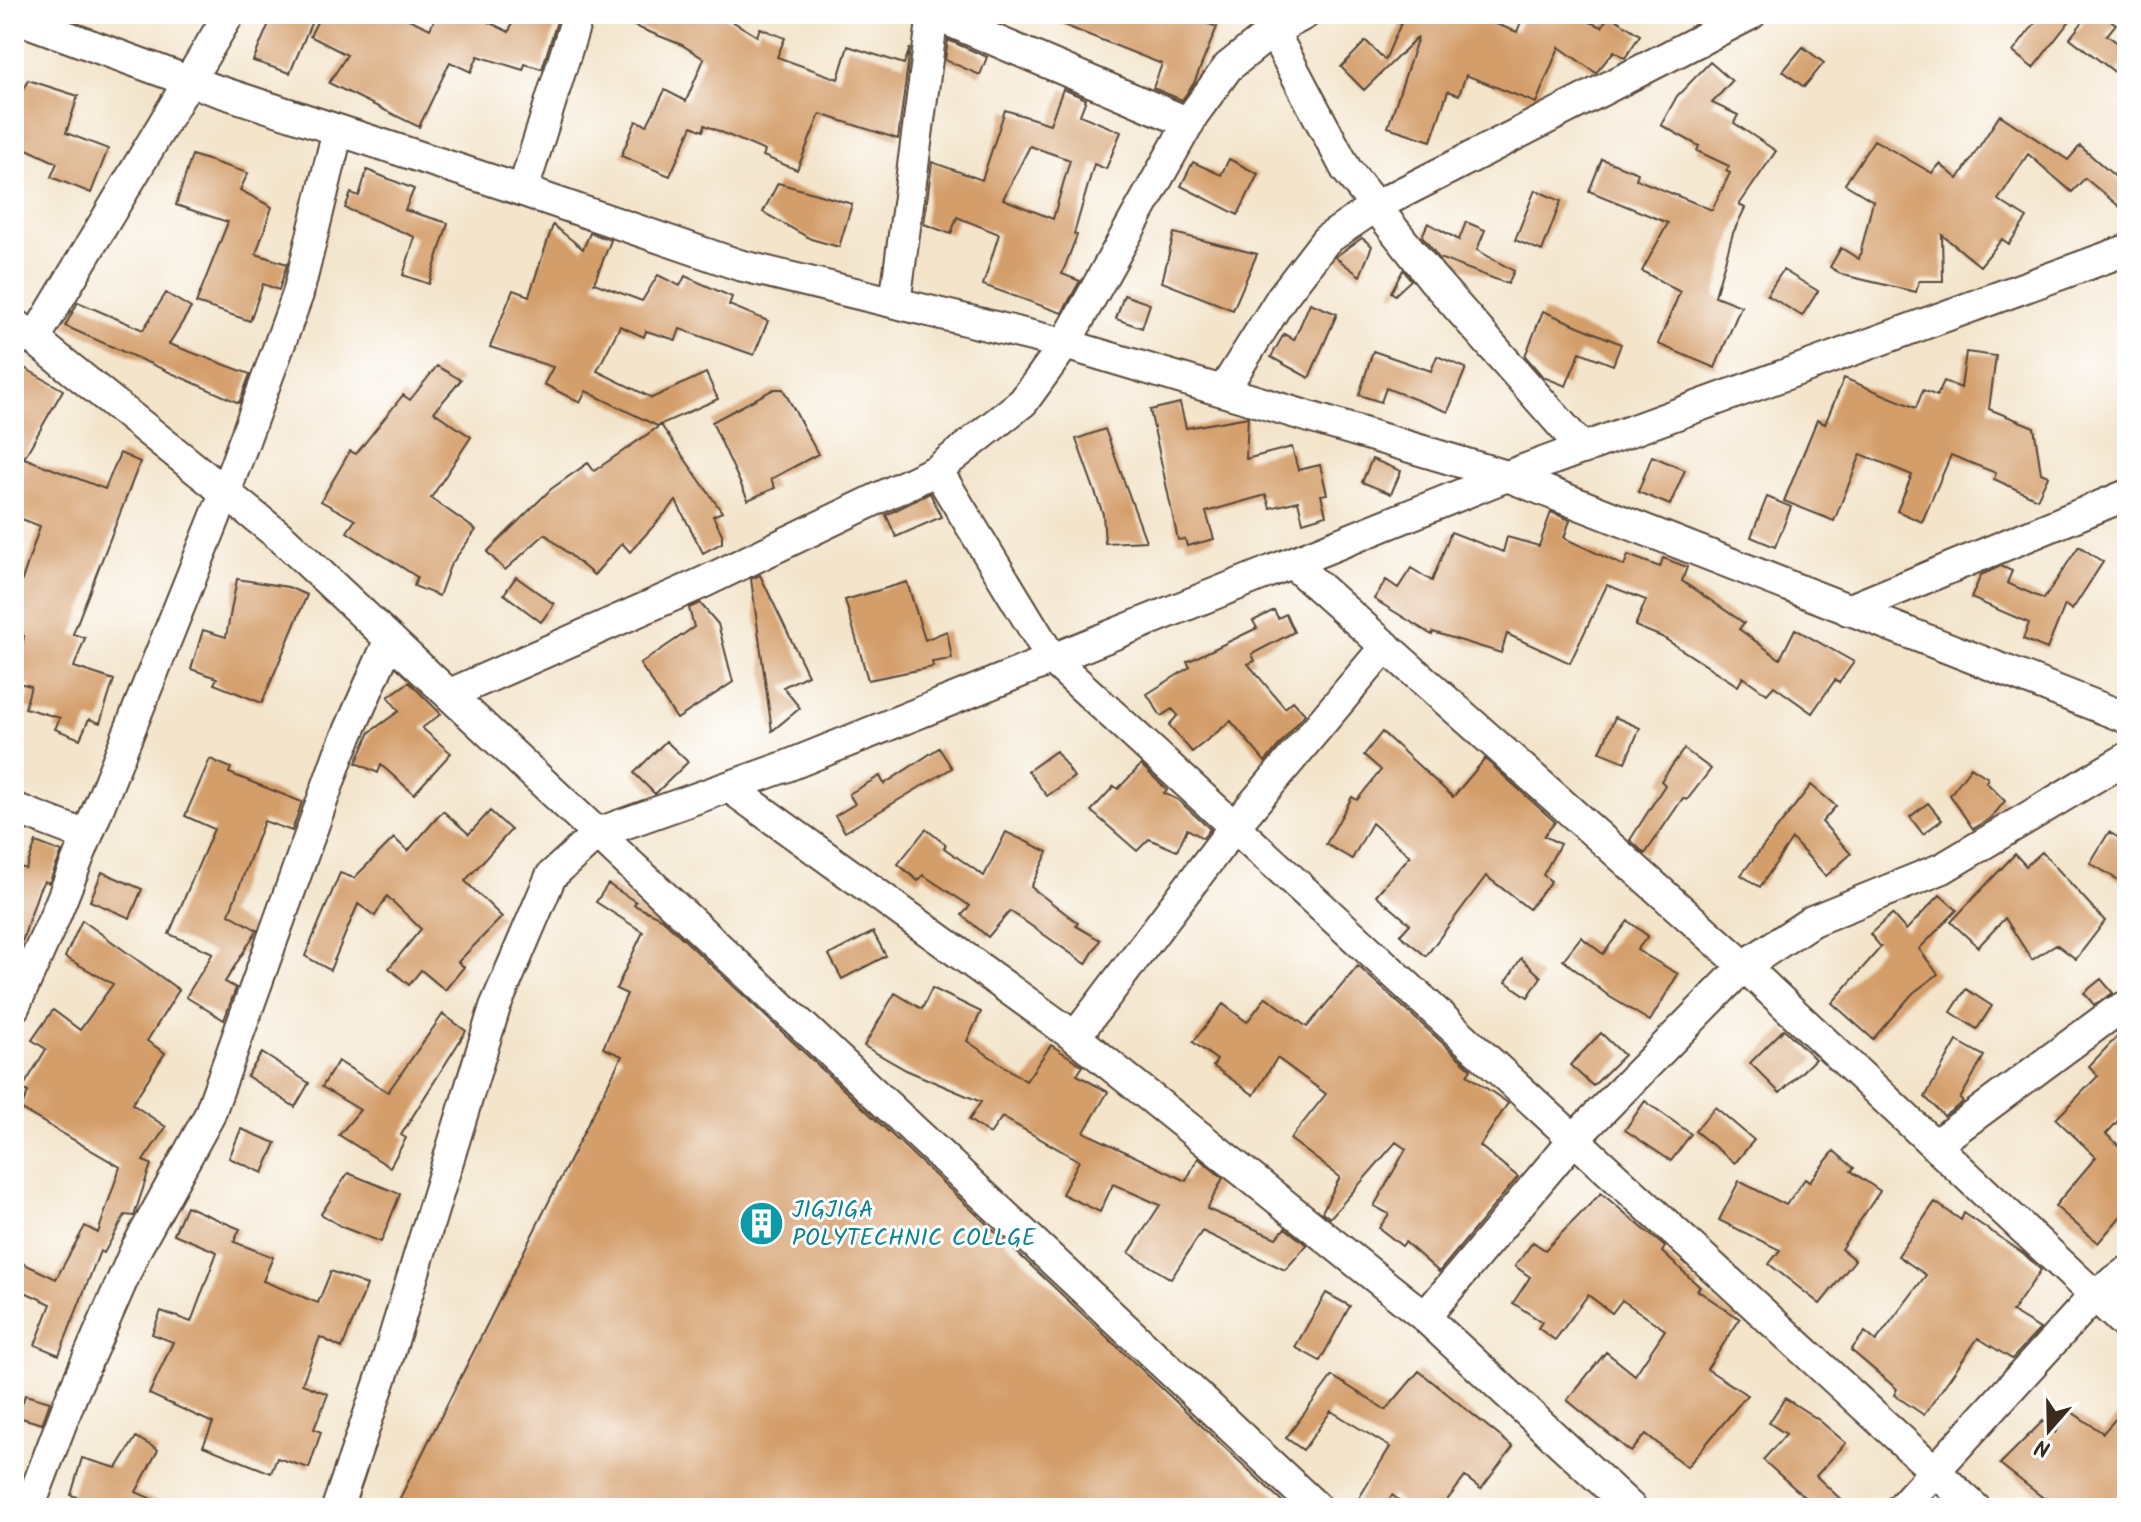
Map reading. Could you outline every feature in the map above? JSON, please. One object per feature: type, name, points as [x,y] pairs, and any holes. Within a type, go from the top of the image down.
[{"type":"street","points":[[229,14],[191,82],[20,330],[283,539],[1317,1508]]},
{"type":"street","points":[[523,190],[578,14]]},
{"type":"street","points":[[895,303],[933,14],[1189,123]]},
{"type":"street","points":[[450,694],[702,583],[937,470],[1023,402],[1065,344],[1189,123],[1228,67],[1268,23],[1305,14]]},
{"type":"street","points":[[1223,391],[1282,297],[1326,240],[1376,206],[1751,14]]},
{"type":"street","points":[[14,17],[191,82],[523,190],[739,265],[1065,344],[1507,476],[2127,718]]},
{"type":"street","points":[[1268,23],[1346,169],[1432,278],[1583,449]]},
{"type":"street","points":[[14,1007],[87,836],[225,493],[298,294],[338,130]]},
{"type":"street","points":[[337,1508],[399,1322],[495,1007],[551,876],[598,833],[729,787],[1507,476],[2127,250]]},
{"type":"street","points":[[937,470],[1052,659],[1975,1508]]},
{"type":"street","points":[[1848,610],[2127,495]]},
{"type":"street","points":[[1292,563],[1744,966],[2127,1326]]},
{"type":"street","points":[[29,1508],[72,1395],[136,1249],[209,1116],[339,754],[390,639]]},
{"type":"street","points":[[1075,1037],[1234,827],[1386,646]]},
{"type":"street","points":[[1425,1317],[1573,1140],[1744,966],[1812,921],[1943,868],[2127,758]]},
{"type":"street","points":[[729,787],[1075,1037],[1425,1317],[1631,1508]]},
{"type":"street","points":[[14,808],[87,836]]},
{"type":"street","points":[[1935,1145],[2113,1013],[2127,1006]]},
{"type":"street","points":[[1901,1508],[2095,1295],[2127,1272]]},
{"type":"building","points":[[273,14],[296,14],[312,21],[290,73],[253,61]]},
{"type":"building","points":[[321,14],[398,14],[430,29],[437,14],[472,14],[509,32],[515,14],[545,14],[558,18],[542,69],[525,64],[523,70],[478,56],[471,72],[450,62],[419,127],[329,83],[347,55],[310,36]]},
{"type":"building","points":[[604,14],[720,14],[757,36],[760,28],[785,38],[777,57],[838,79],[848,46],[904,64],[910,48],[898,139],[820,114],[797,170],[763,156],[765,151],[705,125],[703,131],[692,126],[670,176],[621,156],[636,121],[647,125],[665,90],[686,101],[704,59],[682,45]]},
{"type":"building","points":[[1046,14],[1209,14],[1206,23],[1217,27],[1194,83],[1182,100],[1153,88],[1162,64],[1046,18]]},
{"type":"building","points":[[1405,14],[1470,14],[1517,32],[1524,14],[1570,14],[1602,27],[1609,15],[1640,35],[1625,58],[1614,51],[1596,73],[1559,47],[1536,103],[1466,75],[1459,95],[1448,91],[1431,141],[1388,127],[1418,37],[1364,90],[1341,67],[1366,41],[1385,60]]},
{"type":"building","points":[[2042,14],[2075,14],[2033,68],[2013,52]]},
{"type":"building","points":[[2089,14],[2102,14],[2116,24],[2107,35],[2127,50],[2127,58],[2116,73],[2070,38]]},
{"type":"building","points":[[948,40],[987,57],[980,75],[945,60]]},
{"type":"building","points":[[1803,47],[1824,63],[1804,87],[1783,71]]},
{"type":"building","points":[[1710,62],[1732,81],[1712,103],[1738,115],[1734,123],[1776,151],[1739,205],[1745,208],[1733,233],[1715,296],[1741,306],[1715,368],[1658,344],[1680,292],[1642,271],[1668,223],[1589,191],[1602,159],[1638,173],[1636,179],[1712,210],[1730,173],[1726,171],[1729,166],[1697,151],[1699,146],[1661,125],[1677,96]]},
{"type":"building","points":[[28,80],[78,96],[66,133],[108,149],[91,193],[51,177],[57,163],[14,143],[14,108]]},
{"type":"building","points":[[1063,89],[1086,99],[1080,115],[1121,132],[1106,169],[1094,164],[1074,234],[1077,235],[1062,274],[1080,281],[1062,313],[983,285],[999,234],[957,217],[951,234],[924,224],[932,162],[982,180],[1005,110],[1050,124]],"holes":[[[1030,146],[1070,160],[1053,219],[1003,199]]]},
{"type":"building","points":[[2000,115],[2068,160],[2080,146],[2127,187],[2127,198],[2120,207],[2085,178],[2072,192],[2028,154],[1998,200],[2027,218],[2009,244],[2002,239],[1980,266],[1942,235],[1943,281],[1919,281],[1916,292],[1843,275],[1830,267],[1841,248],[1859,259],[1873,201],[1845,184],[1874,140],[1932,173],[1940,164],[1958,179]]},
{"type":"building","points":[[192,155],[248,173],[240,190],[272,207],[256,254],[287,264],[279,290],[263,284],[250,321],[196,303],[228,222],[176,205]]},
{"type":"building","points":[[1229,159],[1258,174],[1238,215],[1181,186],[1193,162],[1221,175]]},
{"type":"building","points":[[367,170],[414,189],[405,210],[448,223],[429,284],[403,275],[415,237],[345,208],[351,193],[359,196]]},
{"type":"building","points":[[778,183],[852,204],[839,247],[811,239],[763,212]]},
{"type":"building","points":[[1535,190],[1561,201],[1542,251],[1515,240]]},
{"type":"building","points":[[1466,222],[1485,230],[1477,250],[1514,271],[1508,284],[1439,258],[1422,236],[1428,223],[1459,240]]},
{"type":"building","points":[[553,225],[583,249],[590,233],[611,240],[594,283],[642,301],[658,275],[680,286],[685,276],[732,297],[729,305],[768,321],[754,355],[680,329],[676,340],[646,331],[644,337],[620,326],[597,371],[652,398],[706,373],[718,399],[657,426],[586,391],[580,403],[544,384],[553,367],[490,347],[513,290],[529,296]]},
{"type":"building","points":[[1174,233],[1257,254],[1233,310],[1162,282]]},
{"type":"building","points":[[1362,238],[1372,246],[1360,276],[1335,257]]},
{"type":"building","points":[[1403,270],[1411,280],[1395,295],[1391,292]]},
{"type":"building","points":[[1783,270],[1818,291],[1802,316],[1767,295]]},
{"type":"building","points":[[166,293],[191,308],[169,344],[250,374],[239,403],[65,326],[78,302],[143,330]]},
{"type":"building","points":[[1124,295],[1150,304],[1142,328],[1116,319]]},
{"type":"building","points":[[1310,303],[1337,314],[1309,378],[1271,357],[1284,334],[1294,340]]},
{"type":"building","points":[[1543,311],[1621,344],[1613,365],[1580,352],[1566,386],[1543,377],[1525,356]]},
{"type":"building","points":[[1373,351],[1431,371],[1437,356],[1466,368],[1448,412],[1386,388],[1381,402],[1359,395]]},
{"type":"building","points":[[1966,352],[1996,356],[1989,409],[2034,427],[2041,473],[2048,476],[2037,499],[1994,479],[1996,473],[1951,455],[1922,522],[1897,511],[1912,475],[1861,454],[1834,521],[1784,501],[1817,420],[1825,424],[1844,378],[1916,408],[1923,390],[1937,396],[1944,381],[1961,388]]},
{"type":"building","points":[[14,362],[63,390],[24,458],[105,489],[120,453],[140,462],[73,634],[85,638],[74,667],[114,680],[100,723],[89,719],[80,739],[55,729],[60,718],[25,708],[31,686],[14,682],[24,636],[14,633],[14,604],[40,526],[14,516]]},
{"type":"building","points":[[437,366],[461,380],[434,412],[471,437],[431,498],[476,530],[450,566],[439,596],[414,586],[417,577],[347,532],[355,520],[321,501],[350,451],[356,454],[403,395],[410,400]]},
{"type":"building","points":[[774,389],[783,389],[818,454],[771,479],[775,488],[748,500],[712,422]]},
{"type":"building","points":[[1180,403],[1186,428],[1248,417],[1246,459],[1292,447],[1298,470],[1320,465],[1327,494],[1321,495],[1326,515],[1303,522],[1298,501],[1270,508],[1266,495],[1206,512],[1214,539],[1187,546],[1185,539],[1178,540],[1150,410]]},
{"type":"building","points":[[661,425],[722,512],[713,516],[722,534],[722,543],[703,553],[676,501],[630,552],[622,543],[594,575],[545,534],[505,570],[487,552],[551,489],[588,463],[594,471]]},
{"type":"building","points":[[1105,429],[1146,541],[1105,543],[1103,514],[1076,439]]},
{"type":"building","points":[[1652,456],[1685,470],[1670,505],[1638,492]]},
{"type":"building","points":[[1372,459],[1401,471],[1391,494],[1362,482]]},
{"type":"building","points":[[930,493],[941,517],[896,537],[886,515]]},
{"type":"building","points":[[1767,497],[1791,507],[1775,547],[1751,537]]},
{"type":"building","points":[[1551,512],[1570,520],[1564,538],[1624,566],[1628,555],[1660,567],[1663,558],[1687,567],[1682,581],[1744,623],[1739,629],[1780,659],[1795,629],[1854,662],[1839,683],[1835,680],[1812,713],[1774,686],[1767,694],[1743,677],[1738,686],[1662,637],[1635,626],[1646,600],[1607,585],[1570,663],[1507,634],[1501,653],[1433,632],[1432,635],[1374,599],[1386,580],[1398,588],[1411,568],[1432,581],[1451,532],[1503,552],[1507,537],[1539,546]]},
{"type":"building","points":[[2079,546],[2103,562],[2072,610],[2065,605],[2047,649],[2023,639],[2029,623],[1971,598],[1981,575],[2001,566],[2012,571],[2007,583],[2044,599]]},
{"type":"building","points":[[760,575],[808,675],[783,687],[800,708],[772,731],[751,579]]},
{"type":"building","points":[[516,577],[554,604],[541,622],[504,594]]},
{"type":"building","points":[[237,579],[288,587],[307,595],[262,703],[214,684],[217,678],[191,669],[203,630],[226,637]]},
{"type":"building","points":[[907,582],[925,640],[947,631],[952,659],[932,662],[933,667],[868,680],[845,600]]},
{"type":"building","points":[[700,603],[718,624],[733,682],[677,719],[640,664],[694,627],[689,608]]},
{"type":"building","points":[[1274,610],[1278,618],[1286,614],[1294,632],[1252,654],[1255,661],[1248,664],[1285,708],[1293,701],[1305,714],[1265,762],[1231,721],[1192,752],[1169,725],[1178,715],[1172,709],[1161,716],[1147,694],[1190,667],[1187,662],[1257,628],[1253,621]]},
{"type":"building","points":[[409,682],[441,714],[422,728],[451,753],[414,794],[381,765],[378,773],[356,763],[370,732],[399,711],[388,697]]},
{"type":"building","points":[[1615,717],[1640,728],[1625,762],[1600,752]]},
{"type":"building","points":[[1382,732],[1453,797],[1485,759],[1555,822],[1544,836],[1560,844],[1543,875],[1551,881],[1529,909],[1486,876],[1426,956],[1400,935],[1410,924],[1376,895],[1410,856],[1372,823],[1352,859],[1326,844],[1352,797],[1357,800],[1381,770],[1364,755]]},
{"type":"building","points":[[666,741],[688,762],[655,794],[634,773]]},
{"type":"building","points":[[939,748],[952,768],[845,832],[835,816],[855,804],[849,794],[880,776],[884,784]]},
{"type":"building","points":[[1684,749],[1711,769],[1687,800],[1683,798],[1645,854],[1630,840],[1665,785],[1661,781]]},
{"type":"building","points":[[1056,751],[1074,777],[1047,796],[1028,771]]},
{"type":"building","points":[[210,759],[231,768],[229,773],[302,802],[292,831],[264,821],[229,914],[257,930],[225,982],[236,988],[224,1020],[186,997],[213,953],[169,934],[214,829],[185,816]]},
{"type":"building","points":[[1141,765],[1167,790],[1164,793],[1178,800],[1210,829],[1203,838],[1187,829],[1177,851],[1149,839],[1137,851],[1091,811],[1114,786],[1118,789]]},
{"type":"building","points":[[1971,767],[1988,778],[1986,782],[2005,801],[1991,818],[1973,829],[1950,795]]},
{"type":"building","points":[[1811,785],[1836,806],[1822,822],[1851,854],[1826,876],[1792,839],[1760,887],[1741,875]]},
{"type":"building","points":[[1928,803],[1942,820],[1923,834],[1910,817]]},
{"type":"building","points":[[443,811],[469,834],[490,811],[511,830],[465,881],[502,917],[458,962],[464,967],[445,990],[421,970],[409,985],[389,968],[421,929],[387,896],[375,916],[358,904],[330,970],[305,956],[340,873],[354,878],[394,838],[408,851]]},
{"type":"building","points":[[926,829],[946,845],[944,848],[984,876],[1006,832],[1048,852],[1031,887],[1078,923],[1076,926],[1100,940],[1086,964],[1010,911],[988,937],[962,915],[970,906],[923,875],[918,881],[898,864]]},
{"type":"building","points":[[2109,832],[2127,843],[2127,885],[2090,863]]},
{"type":"building","points":[[36,842],[62,852],[49,883],[44,881],[39,890],[18,954],[14,953],[14,865],[26,869]]},
{"type":"building","points":[[2042,852],[2105,921],[2076,959],[2056,944],[2032,960],[2005,918],[1978,947],[1951,922],[2015,854],[2026,866]]},
{"type":"building","points":[[102,872],[142,889],[130,918],[90,901]]},
{"type":"building","name":"JIGJIGA POLYTECHNIC COLLGE","points":[[608,884],[636,902],[634,905],[661,918],[1289,1508],[395,1508],[622,1056],[603,1048],[627,994],[616,989],[643,932],[596,902]]},
{"type":"building","points":[[1940,895],[1957,910],[1919,949],[1938,974],[1913,993],[1873,1039],[1832,1003],[1881,947],[1870,934],[1892,914],[1906,930]]},
{"type":"building","points":[[82,920],[179,990],[147,1041],[165,1053],[132,1104],[166,1127],[143,1161],[151,1164],[134,1216],[125,1215],[104,1253],[100,1251],[59,1355],[35,1345],[51,1304],[14,1287],[14,1259],[56,1279],[85,1226],[98,1233],[120,1167],[21,1109],[28,1092],[22,1089],[46,1049],[32,1040],[53,1010],[80,1030],[113,984],[65,957]]},
{"type":"building","points":[[1628,921],[1648,936],[1637,950],[1678,974],[1650,1021],[1610,997],[1563,960],[1581,937],[1603,954]]},
{"type":"building","points":[[873,932],[886,956],[842,979],[829,955]]},
{"type":"building","points":[[1521,958],[1541,977],[1528,997],[1506,982]]},
{"type":"building","points":[[1358,966],[1471,1069],[1467,1075],[1508,1103],[1480,1146],[1518,1177],[1439,1272],[1405,1242],[1402,1246],[1379,1228],[1389,1214],[1374,1206],[1406,1149],[1396,1142],[1330,1218],[1322,1212],[1340,1177],[1290,1139],[1326,1094],[1277,1058],[1254,1095],[1213,1066],[1217,1060],[1193,1042],[1223,1004],[1247,1022],[1266,997],[1307,1027]]},
{"type":"building","points":[[2101,979],[2113,993],[2094,1005],[2084,993]]},
{"type":"building","points":[[932,988],[981,1012],[967,1041],[1026,1081],[1051,1045],[1083,1066],[1077,1075],[1108,1092],[1084,1132],[1186,1181],[1198,1158],[1223,1178],[1207,1209],[1276,1238],[1285,1228],[1307,1245],[1285,1270],[1202,1231],[1171,1279],[1129,1253],[1160,1205],[1113,1184],[1100,1212],[1062,1194],[1079,1161],[1002,1117],[990,1134],[969,1120],[981,1102],[906,1070],[864,1046],[895,993],[922,1009]]},
{"type":"building","points":[[1966,989],[1992,1006],[1977,1029],[1951,1012]]},
{"type":"building","points":[[443,1014],[466,1031],[401,1135],[406,1138],[390,1167],[339,1135],[360,1110],[322,1087],[338,1061],[388,1092]]},
{"type":"building","points":[[2127,1026],[2127,1111],[2106,1134],[2127,1153],[2127,1209],[2098,1243],[2055,1206],[2096,1157],[2056,1119],[2098,1076],[2089,1066]]},
{"type":"building","points":[[1784,1029],[1815,1059],[1780,1093],[1750,1063]]},
{"type":"building","points":[[1601,1033],[1624,1055],[1593,1086],[1570,1065]]},
{"type":"building","points":[[1957,1041],[1984,1056],[1960,1099],[1963,1102],[1944,1116],[1925,1097]]},
{"type":"building","points":[[262,1053],[309,1083],[295,1107],[247,1076]]},
{"type":"building","points":[[1645,1101],[1691,1134],[1671,1161],[1625,1130]]},
{"type":"building","points":[[1715,1107],[1754,1140],[1735,1163],[1695,1131]]},
{"type":"building","points":[[241,1129],[276,1143],[263,1173],[229,1158]]},
{"type":"building","points":[[1834,1151],[1854,1168],[1851,1171],[1880,1191],[1841,1249],[1855,1260],[1820,1304],[1769,1264],[1780,1250],[1719,1220],[1739,1181],[1786,1205],[1805,1179],[1809,1182]]},
{"type":"building","points":[[348,1173],[400,1194],[381,1242],[342,1227],[321,1214]]},
{"type":"building","points":[[1601,1193],[1665,1247],[1662,1252],[1700,1287],[1697,1290],[1740,1319],[1707,1369],[1747,1395],[1687,1467],[1646,1434],[1631,1452],[1567,1400],[1606,1352],[1635,1375],[1665,1330],[1622,1300],[1612,1313],[1588,1295],[1555,1340],[1538,1328],[1542,1322],[1513,1303],[1530,1277],[1515,1266],[1533,1242],[1545,1250]]},
{"type":"building","points":[[1935,1202],[1961,1220],[1964,1213],[2023,1253],[2041,1270],[2012,1312],[2040,1329],[2012,1359],[1978,1338],[1924,1415],[1894,1395],[1897,1389],[1851,1350],[1865,1332],[1876,1341],[1926,1275],[1898,1256]]},
{"type":"building","points":[[186,1206],[240,1229],[234,1242],[273,1257],[263,1281],[318,1303],[331,1271],[367,1285],[342,1348],[320,1337],[302,1384],[328,1394],[314,1429],[321,1432],[309,1468],[277,1458],[271,1473],[203,1446],[213,1423],[149,1394],[173,1342],[152,1334],[161,1311],[191,1322],[217,1252],[174,1234]]},
{"type":"building","points":[[1326,1293],[1350,1306],[1320,1361],[1295,1347]]},
{"type":"building","points":[[1419,1371],[1513,1447],[1481,1489],[1465,1477],[1441,1508],[1409,1508],[1392,1495],[1384,1508],[1353,1508],[1390,1447],[1331,1411],[1303,1450],[1286,1438],[1332,1376],[1386,1410]]},
{"type":"building","points":[[25,1395],[50,1402],[42,1424],[18,1417]]},
{"type":"building","points":[[1785,1398],[1819,1420],[1846,1443],[1816,1476],[1850,1508],[1817,1508],[1763,1460],[1786,1434],[1769,1423]]},
{"type":"building","points":[[2127,1406],[2127,1508],[2056,1508],[2000,1464],[2043,1421],[2055,1433],[2070,1411],[2103,1433]]},
{"type":"building","points":[[136,1437],[158,1450],[136,1492],[172,1508],[111,1508],[71,1495],[82,1458],[117,1468]]},
{"type":"place","name":"JIGJIGA POLYTECHNIC COLLGE","points":[[761,1223]]}]
